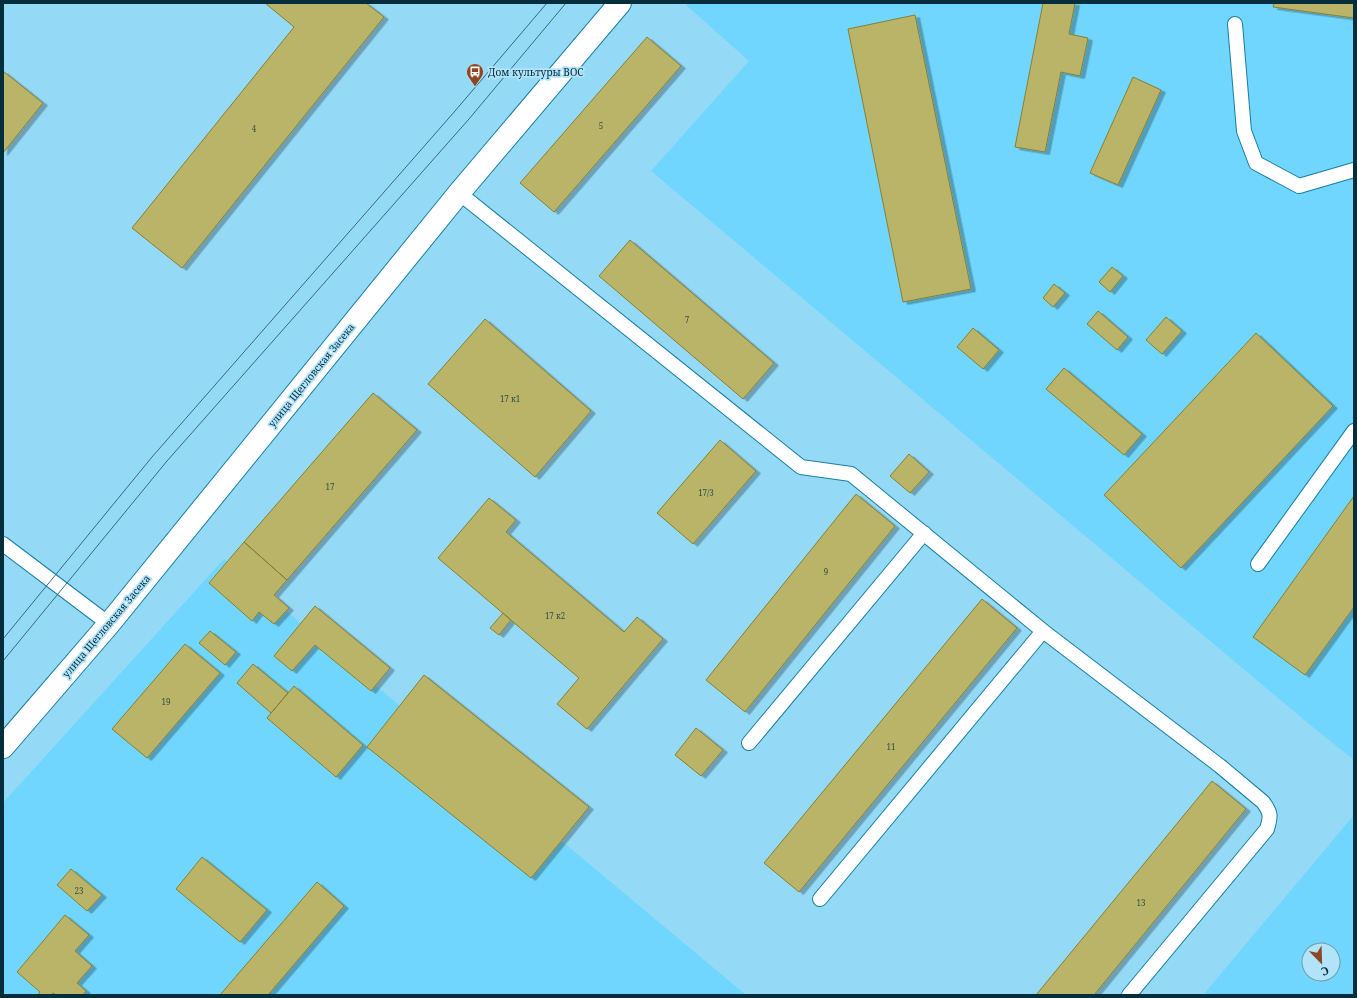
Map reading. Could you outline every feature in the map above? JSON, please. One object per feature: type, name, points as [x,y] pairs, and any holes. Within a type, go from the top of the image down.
[{"type":"street","name":"улица Щегловская Засека","points":[[3,746],[109,624],[458,193],[620,3]]},
{"type":"lane","points":[[1235,24],[1244,131],[1256,163],[1299,186],[1354,170]]},
{"type":"lane","points":[[458,193],[801,467],[851,474],[1043,631],[1220,766],[1263,802],[1268,809],[1270,818],[1267,829],[1129,995]]},
{"type":"lane","points":[[1258,564],[1354,431]]},
{"type":"lane","points":[[749,743],[924,533]]},
{"type":"lane","points":[[3,544],[109,624]]},
{"type":"lane","points":[[820,899],[1043,631]]},
{"type":"shaded area","points":[[688,3],[1354,3],[1354,760],[1309,724],[651,171],[749,61],[686,5]]},
{"type":"shaded area","points":[[224,559],[746,995],[3,995],[3,803]]},
{"type":"shaded area","points":[[1354,815],[1354,995],[1203,995]]},
{"type":"building","points":[[265,3],[366,3],[384,17],[182,268],[132,228],[294,27]]},
{"type":"building","points":[[1043,3],[1075,3],[1069,34],[1088,38],[1080,76],[1061,72],[1045,152],[1015,147]]},
{"type":"building","points":[[1274,3],[1354,3],[1354,18],[1273,7]]},
{"type":"building","points":[[915,15],[971,289],[903,302],[848,29]]},
{"type":"building","points":[[647,37],[681,66],[554,212],[520,183]]},
{"type":"building","points":[[3,71],[43,103],[3,153]]},
{"type":"building","points":[[1133,77],[1161,90],[1118,185],[1090,173]]},
{"type":"building","points":[[630,240],[774,363],[743,399],[599,276]]},
{"type":"building","points":[[1112,267],[1123,276],[1110,292],[1099,282]]},
{"type":"building","points":[[1054,284],[1065,293],[1053,307],[1043,298]]},
{"type":"building","points":[[1098,311],[1128,337],[1117,350],[1087,324]]},
{"type":"building","points":[[1166,317],[1182,331],[1162,354],[1146,340]]},
{"type":"building","points":[[485,319],[591,411],[535,477],[428,384]]},
{"type":"building","points":[[973,328],[999,350],[983,369],[957,347]]},
{"type":"building","points":[[1256,333],[1333,406],[1181,568],[1104,495]]},
{"type":"building","points":[[1064,368],[1142,434],[1124,455],[1046,389]]},
{"type":"building","points":[[373,393],[417,430],[287,580],[244,542]]},
{"type":"building","points":[[720,440],[756,471],[693,544],[657,513]]},
{"type":"building","points":[[909,454],[929,472],[910,493],[890,476]]},
{"type":"building","points":[[856,494],[895,526],[745,712],[706,680]]},
{"type":"building","points":[[1354,496],[1354,607],[1305,675],[1253,637]]},
{"type":"building","points":[[489,498],[516,520],[506,532],[624,632],[637,617],[663,639],[587,729],[557,704],[579,678],[438,558]]},
{"type":"building","points":[[244,542],[287,580],[274,595],[289,608],[274,624],[259,612],[252,621],[209,583]]},
{"type":"building","points":[[982,599],[1017,628],[799,892],[764,863]]},
{"type":"building","points":[[315,606],[390,668],[371,691],[315,645],[292,671],[274,656]]},
{"type":"building","points":[[503,613],[511,620],[499,635],[490,628]]},
{"type":"building","points":[[210,631],[236,652],[225,665],[199,643]]},
{"type":"building","points":[[185,644],[220,673],[147,758],[112,729]]},
{"type":"building","points":[[253,664],[288,693],[271,713],[237,683]]},
{"type":"building","points":[[424,675],[589,807],[531,878],[367,747]]},
{"type":"building","points":[[294,686],[363,745],[336,777],[267,718]]},
{"type":"building","points":[[696,728],[723,750],[701,776],[675,755]]},
{"type":"building","points":[[1212,781],[1246,809],[1094,995],[1036,995]]},
{"type":"building","points":[[202,857],[267,910],[240,942],[176,889]]},
{"type":"building","points":[[71,869],[102,895],[87,911],[57,885]]},
{"type":"building","points":[[317,882],[344,906],[268,995],[220,995]]},
{"type":"building","points":[[65,915],[89,935],[75,951],[92,966],[77,983],[86,991],[83,995],[56,995],[53,993],[52,995],[38,995],[40,992],[17,972]]},
{"type":"tram line","points":[[3,639],[152,457],[455,111],[547,3]]},
{"type":"tram line","points":[[3,661],[167,461],[469,119],[566,3]]},
{"type":"place","name":"Дом культуры ВОС","points":[[475,87]]}]
